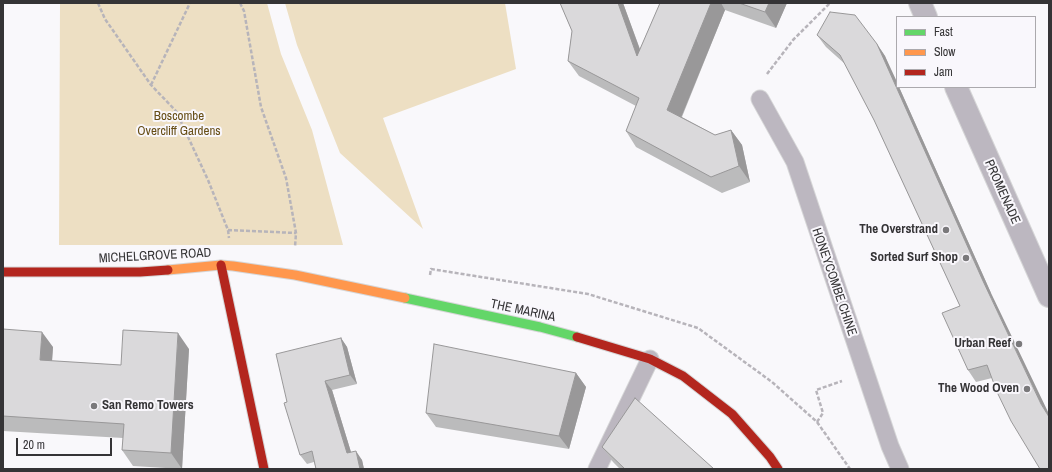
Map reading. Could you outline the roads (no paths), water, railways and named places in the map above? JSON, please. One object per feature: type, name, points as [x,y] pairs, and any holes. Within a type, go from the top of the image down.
[{"type":"street","points":[[920,3],[926,16]]},
{"type":"street","name":"PROMENADE","points":[[956,88],[1049,296]]},
{"type":"street","name":"THE MARINA","points":[[221,265],[295,275],[540,327],[610,346],[650,359],[683,376],[732,414],[770,456],[778,469]]},
{"type":"street","name":"MICHELGROVE ROAD","points":[[3,272],[140,272],[221,265],[264,469]]},
{"type":"lane","name":"HONEYCOMBE CHINE","points":[[760,99],[795,162],[890,446],[900,469]]},
{"type":"lane","points":[[597,469],[650,359]]},
{"type":"place","name":"The Overstrand","points":[[946,230]]},
{"type":"place","name":"Sorted Surf Shop","points":[[966,258]]},
{"type":"place","name":"Urban Reef","points":[[1019,344]]},
{"type":"place","name":"The Wood Oven","points":[[1027,389]]},
{"type":"place","name":"San Remo Towers","points":[[94,406]]},
{"type":"park label","name":"Boscombe Overcliff Gardens","points":[[179,124]]}]
